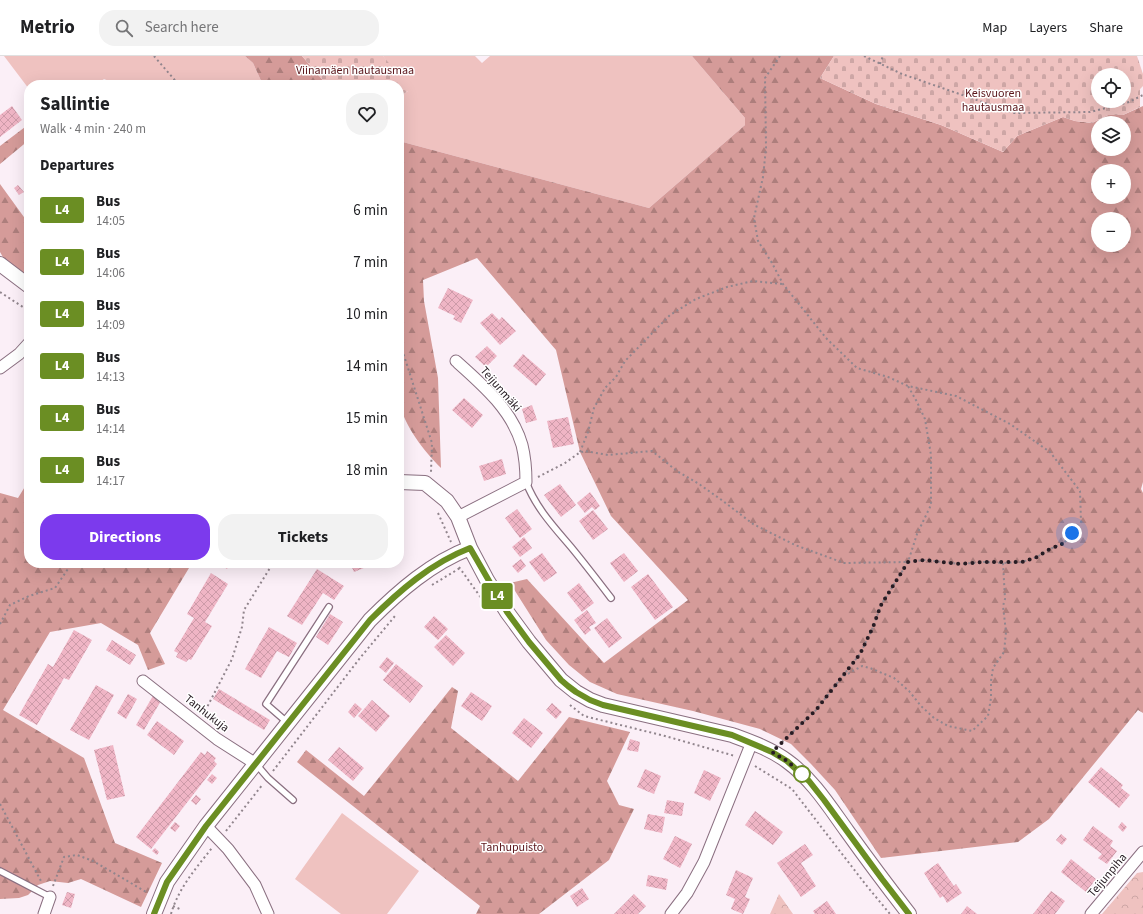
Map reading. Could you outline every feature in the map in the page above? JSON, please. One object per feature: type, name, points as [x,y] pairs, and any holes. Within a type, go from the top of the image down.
[{"type":"street","points":[[0,264],[24,282]]},
{"type":"street","points":[[0,368],[24,348]]},
{"type":"street","name":"Teijunmäki","points":[[456,361],[494,397],[510,418],[522,446],[526,465],[526,482]]},
{"type":"street","points":[[404,482],[425,483],[446,501],[458,517],[470,548],[507,612],[529,642],[561,680],[576,692],[603,705],[732,735],[752,742],[787,761],[809,781],[909,914]]},
{"type":"street","points":[[458,517],[526,482]]},
{"type":"street","points":[[154,914],[167,882],[206,826],[289,724],[370,620],[398,593],[418,578],[454,554],[470,548]]},
{"type":"street","name":"Tanhukuja","points":[[143,681],[217,739],[256,764]]},
{"type":"street","points":[[671,914],[687,894],[704,862],[752,742]]},
{"type":"street","points":[[206,826],[228,849],[255,885],[268,914]]},
{"type":"street","name":"Teijunpiha","points":[[1091,914],[1143,852]]},
{"type":"street","points":[[44,914],[50,897]]},
{"type":"lane","points":[[526,482],[530,494],[540,511],[593,574],[611,598]]},
{"type":"lane","points":[[289,724],[266,704],[329,607]]},
{"type":"lane","points":[[256,764],[268,778],[293,800]]},
{"type":"lane","points":[[0,870],[50,897]]},
{"type":"path","points":[[154,56],[175,80]]},
{"type":"path","points":[[526,482],[565,463],[580,452],[585,451],[608,455],[652,451],[677,471],[700,484],[723,500],[753,524],[794,545],[844,563],[908,562],[924,560],[960,564],[984,562],[1022,562],[1037,557],[1064,543],[1081,522],[1080,491],[1050,452],[1010,424],[956,396],[908,386],[888,377],[857,368],[826,338],[783,284],[758,241],[754,218],[763,177],[766,148],[765,78],[780,56]]},
{"type":"path","points":[[864,56],[902,74],[1014,113],[1090,112],[1128,102],[1143,95]]},
{"type":"path","points":[[880,64],[883,56]]},
{"type":"path","points":[[580,452],[588,432],[594,408],[605,388],[616,377],[625,361],[670,314],[696,299],[727,287],[753,281],[783,284]]},
{"type":"path","points":[[0,292],[24,308]]},
{"type":"path","points":[[404,356],[432,443],[432,468],[429,478],[425,483]]},
{"type":"path","points":[[772,752],[816,710],[860,654],[873,627],[881,605],[908,562],[917,534],[931,505],[931,455],[924,419],[908,386]]},
{"type":"path","points":[[436,509],[452,544],[454,554],[460,568],[486,605]]},
{"type":"path","points":[[844,676],[862,666],[894,678],[909,691],[921,706],[934,718],[948,726],[972,731],[988,716],[993,668],[1004,652],[1006,632],[1003,606],[1003,563]]},
{"type":"path","points":[[0,624],[10,605],[29,596],[55,588],[69,568]]},
{"type":"path","points":[[198,723],[232,659],[242,627],[244,610],[270,568]]},
{"type":"path","points":[[426,589],[460,568]]},
{"type":"path","points":[[171,914],[190,876],[290,751],[360,658],[399,610]]},
{"type":"path","points":[[566,702],[584,716],[665,736],[745,760],[792,789],[866,886],[890,914]]},
{"type":"path","points":[[0,804],[50,897]]},
{"type":"path","points":[[50,897],[64,857],[77,854],[93,861],[159,899],[182,910]]},
{"type":"green space","points":[[4,56],[245,56],[253,63],[261,80],[104,79],[24,80],[24,82]]},
{"type":"green space","points":[[245,56],[302,56],[323,80],[261,80],[253,63]]},
{"type":"green space","name":"Viinamäen hautausmaa","points":[[302,56],[383,56],[403,80],[323,80]]},
{"type":"green space","points":[[383,56],[475,56],[482,63],[490,56],[692,56],[745,118],[745,125],[649,208],[404,142],[404,94],[408,91],[404,85],[404,80],[400,80]]},
{"type":"green space","points":[[692,56],[834,56],[820,78],[876,104],[941,125],[1003,152],[1017,136],[1063,117],[1075,121],[1091,123],[1091,156],[1131,156],[1131,116],[1106,116],[1123,115],[1143,106],[1143,482],[1141,489],[1143,493],[1143,713],[1138,710],[1049,819],[1018,842],[881,858],[835,790],[791,744],[760,729],[693,711],[617,694],[590,682],[569,665],[546,640],[510,583],[527,579],[604,663],[688,600],[611,516],[580,452],[556,350],[477,258],[423,280],[424,301],[438,378],[441,468],[428,454],[410,429],[404,416],[404,142],[649,208],[745,125],[745,118]]},
{"type":"green space","name":"Keisvuoren hautausmaa","points":[[834,56],[1137,56],[1143,74],[1143,86],[1140,89],[1140,107],[1123,115],[1091,116],[1091,123],[1075,121],[1063,117],[1017,136],[1003,152],[941,125],[876,104],[820,78]]},
{"type":"green space","name":"Viinamäen hautausmaa","points":[[404,81],[408,86],[408,91],[404,94]]},
{"type":"green space","points":[[24,128],[24,144],[0,164],[0,146]]},
{"type":"green space","points":[[0,184],[24,217],[24,273],[4,259],[0,252]]},
{"type":"green space","points":[[24,488],[24,568],[189,568],[150,633],[165,664],[148,670],[138,645],[101,623],[50,632],[3,710],[84,758],[115,843],[162,863],[141,907],[81,879],[68,883],[50,881],[38,885],[28,895],[19,898],[0,899],[0,493],[18,498]]},
{"type":"green space","name":"Tanhupuisto","points":[[452,687],[458,691],[451,728],[518,781],[569,717],[630,732],[607,781],[619,805],[634,809],[609,860],[539,914],[476,914],[480,906],[297,762],[306,750],[364,796]]},
{"type":"green space","points":[[342,813],[419,871],[387,914],[341,914],[295,879]]},
{"type":"green space","points":[[1143,872],[1143,914],[1102,914],[1137,873]]},
{"type":"green space","points":[[779,894],[793,914],[770,914]]},
{"type":"building","points":[[12,106],[22,120],[0,137],[0,115]]},
{"type":"building","points":[[18,185],[24,192],[19,195],[14,188]]},
{"type":"building","points":[[448,288],[473,300],[461,323],[453,319],[455,316],[438,308]]},
{"type":"building","points":[[492,313],[499,320],[502,317],[516,331],[500,345],[480,323]]},
{"type":"building","points":[[487,346],[497,356],[486,367],[475,357]]},
{"type":"building","points":[[523,354],[546,374],[536,386],[513,366]]},
{"type":"building","points":[[464,398],[483,415],[472,428],[452,410]]},
{"type":"building","points":[[532,405],[537,420],[526,423],[522,409]]},
{"type":"building","points":[[568,417],[574,444],[553,448],[547,421]]},
{"type":"building","points":[[502,459],[506,474],[484,481],[479,466]]},
{"type":"building","points":[[560,484],[576,505],[561,517],[544,495]]},
{"type":"building","points":[[590,492],[600,506],[595,510],[592,507],[585,513],[577,503]]},
{"type":"building","points":[[517,509],[532,529],[520,538],[505,518]]},
{"type":"building","points":[[593,510],[608,529],[593,540],[579,521]]},
{"type":"building","points":[[524,537],[532,548],[520,557],[512,547]]},
{"type":"building","points":[[542,553],[557,573],[544,582],[529,562]]},
{"type":"building","points":[[624,553],[638,571],[624,582],[610,563]]},
{"type":"building","points":[[521,559],[526,566],[518,573],[512,566]]},
{"type":"building","points":[[352,568],[364,568],[354,572]]},
{"type":"building","points":[[317,569],[344,586],[334,600],[323,593],[302,625],[287,616]]},
{"type":"building","points":[[211,573],[228,584],[205,622],[212,626],[191,660],[189,659],[186,662],[176,657],[178,653],[174,651],[194,618],[187,614]]},
{"type":"building","points":[[648,574],[673,607],[655,620],[631,587]]},
{"type":"building","points":[[579,583],[594,603],[582,612],[567,593]]},
{"type":"building","points":[[587,610],[596,623],[589,627],[591,630],[585,635],[574,620]]},
{"type":"building","points":[[330,614],[343,622],[328,645],[316,637]]},
{"type":"building","points":[[434,616],[448,629],[438,640],[424,627]]},
{"type":"building","points":[[607,618],[622,638],[609,648],[594,628]]},
{"type":"building","points":[[269,627],[297,643],[289,657],[277,651],[261,678],[245,669]]},
{"type":"building","points":[[74,630],[92,640],[69,680],[64,678],[37,725],[19,715],[48,664],[53,667]]},
{"type":"building","points":[[446,635],[465,653],[453,666],[434,647]]},
{"type":"building","points":[[112,640],[136,655],[130,665],[106,650]]},
{"type":"building","points":[[387,657],[394,663],[386,673],[379,667]]},
{"type":"building","points":[[396,664],[423,686],[410,703],[383,680]]},
{"type":"building","points":[[96,685],[114,695],[89,740],[70,730]]},
{"type":"building","points":[[219,689],[270,720],[264,730],[213,699]]},
{"type":"building","points":[[471,692],[492,706],[482,721],[461,706]]},
{"type":"building","points":[[128,694],[137,699],[126,719],[117,713]]},
{"type":"building","points":[[154,694],[162,699],[144,730],[136,725]]},
{"type":"building","points":[[372,700],[390,716],[376,732],[358,716]]},
{"type":"building","points":[[355,703],[362,709],[354,718],[348,712]]},
{"type":"building","points":[[552,703],[562,712],[556,719],[546,710]]},
{"type":"building","points":[[524,718],[543,733],[531,748],[512,733]]},
{"type":"building","points":[[157,721],[184,741],[174,755],[147,735]]},
{"type":"building","points":[[630,739],[640,742],[638,752],[627,750]]},
{"type":"building","points":[[113,745],[125,796],[107,800],[94,750]]},
{"type":"building","points":[[339,747],[364,768],[353,781],[328,760]]},
{"type":"building","points":[[207,751],[216,758],[214,761],[217,764],[151,849],[136,837],[201,752],[205,755]]},
{"type":"building","points":[[1101,767],[1123,785],[1121,788],[1130,795],[1119,808],[1088,782]]},
{"type":"building","points":[[645,769],[661,776],[654,794],[637,787]]},
{"type":"building","points":[[704,770],[721,778],[710,801],[694,793]]},
{"type":"building","points":[[212,774],[217,778],[212,784],[207,780]]},
{"type":"building","points":[[196,795],[201,799],[196,805],[191,801]]},
{"type":"building","points":[[667,800],[684,803],[682,816],[664,813]]},
{"type":"building","points":[[755,811],[783,832],[773,845],[745,825]]},
{"type":"building","points":[[648,814],[665,817],[662,833],[644,829]]},
{"type":"building","points":[[175,822],[180,826],[175,832],[170,828]]},
{"type":"building","points":[[1122,822],[1127,827],[1123,832],[1118,827]]},
{"type":"building","points":[[1093,826],[1113,841],[1110,846],[1117,851],[1107,864],[1098,858],[1102,854],[1083,840]]},
{"type":"building","points":[[1061,834],[1067,839],[1062,845],[1056,840]]},
{"type":"building","points":[[675,836],[692,844],[680,868],[663,859]]},
{"type":"building","points":[[805,844],[813,855],[801,863],[816,886],[801,897],[777,863]]},
{"type":"building","points":[[155,848],[159,852],[157,855],[152,851]]},
{"type":"building","points":[[1071,859],[1096,879],[1086,892],[1061,872]]},
{"type":"building","points":[[938,863],[954,886],[956,884],[962,893],[947,903],[943,896],[940,898],[924,873]]},
{"type":"building","points":[[736,870],[753,878],[745,897],[750,899],[743,914],[731,909],[735,899],[726,895]]},
{"type":"building","points":[[648,875],[668,879],[666,890],[646,886]]},
{"type":"building","points":[[582,888],[589,899],[577,907],[570,896]]},
{"type":"building","points":[[1051,891],[1065,901],[1055,914],[1033,914]]},
{"type":"building","points":[[67,892],[75,894],[71,908],[62,905]]},
{"type":"building","points":[[634,894],[646,906],[638,914],[614,914]]},
{"type":"building","points":[[827,901],[836,914],[815,914],[813,911]]},
{"type":"building","points":[[967,906],[977,914],[961,914]]},
{"type":"bus line","name":"L4","points":[[154,914],[167,882],[206,826],[289,724],[370,620],[398,593],[418,578],[454,554],[470,548],[487,580],[507,612],[529,642],[561,680],[576,692],[603,705],[732,735],[752,742],[787,761],[809,781],[909,914]]},
{"type":"route","points":[[802,774],[787,761],[772,752],[816,710],[860,654],[873,627],[881,605],[908,562],[924,560],[960,564],[984,562],[1022,562],[1037,557],[1064,543],[1072,533]]}]
